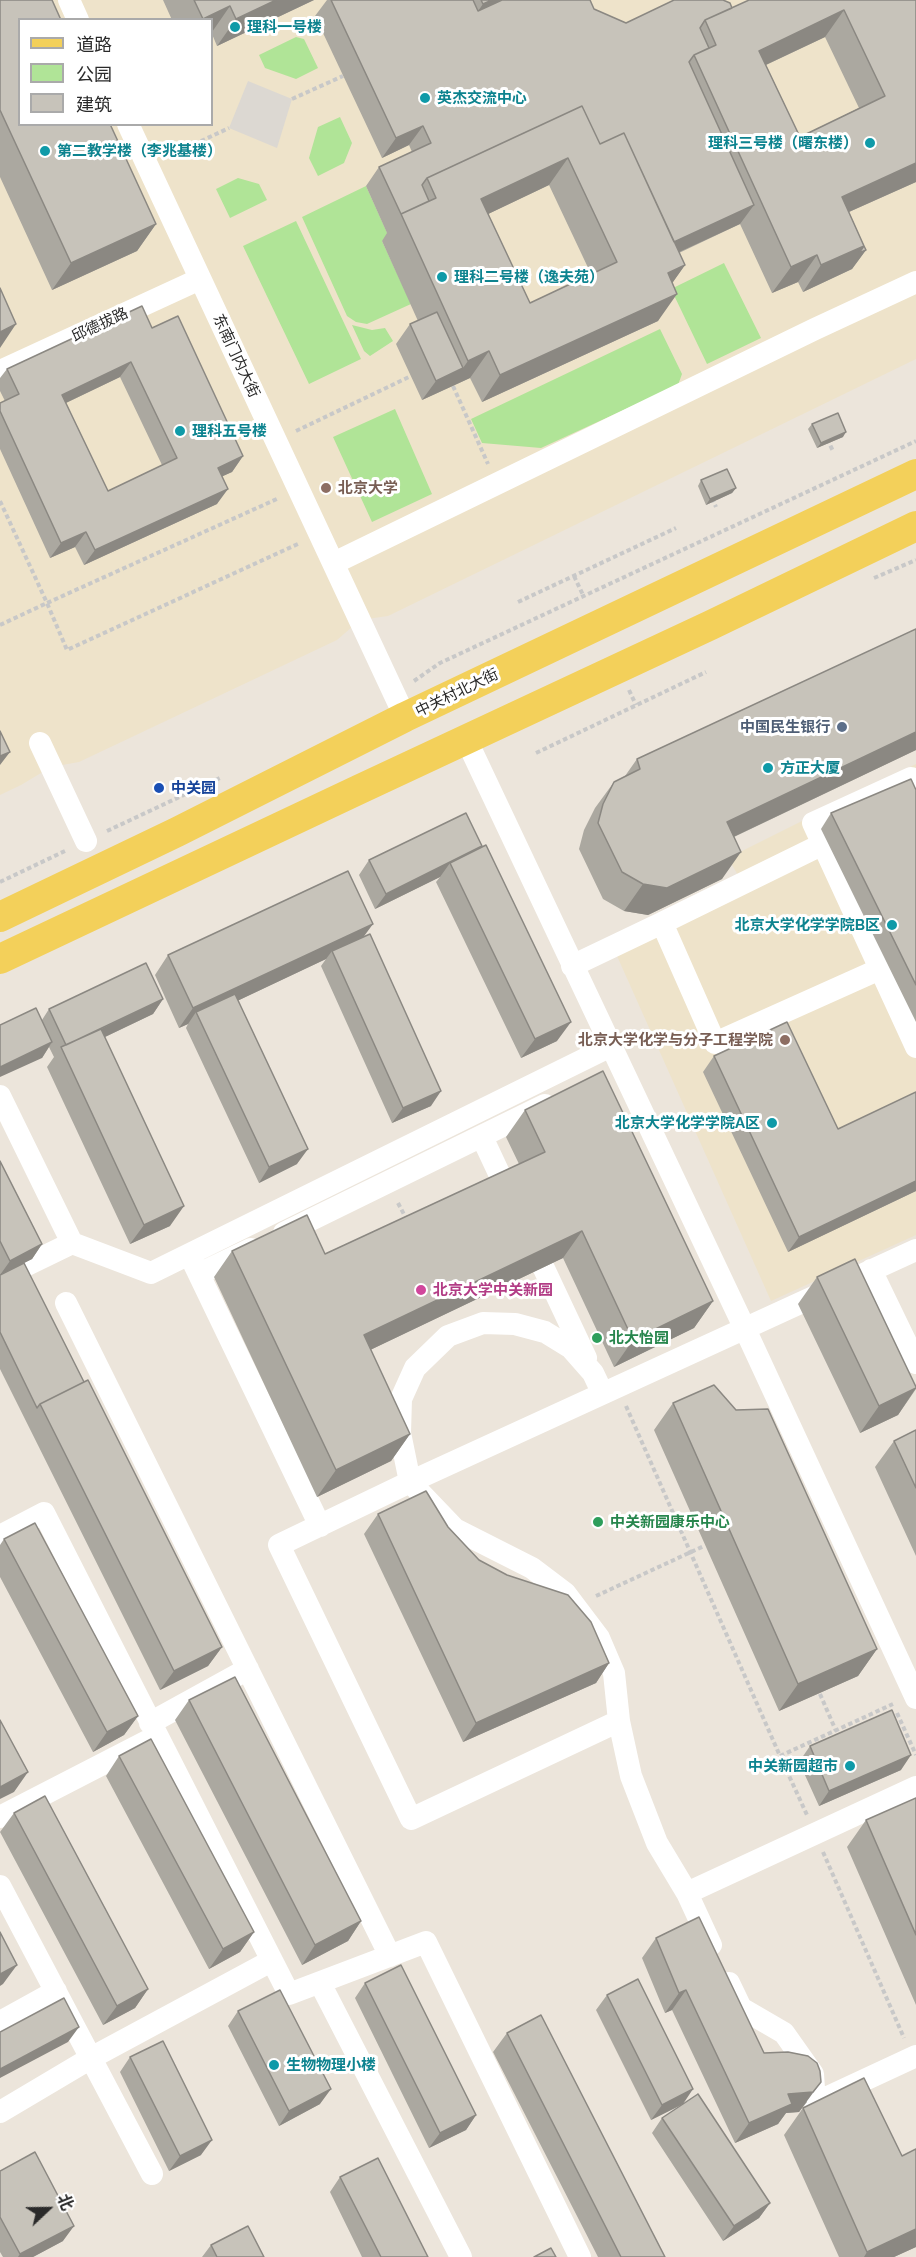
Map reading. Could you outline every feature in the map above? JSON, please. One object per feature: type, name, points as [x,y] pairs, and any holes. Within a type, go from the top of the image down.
[{"type":"main road","name":"中关村北大街","points":[[0,917],[177,832],[405,717],[916,474]]},
{"type":"main road","points":[[0,959],[711,626],[916,526]]},
{"type":"street","points":[[69,0],[77,18]]},
{"type":"street","name":"东南门内大街","points":[[129,126],[405,717]]},
{"type":"street","name":"邱德拔路","points":[[0,371],[200,279]]},
{"type":"street","points":[[334,563],[916,282]]},
{"type":"street","points":[[466,739],[611,1046],[612,1073],[745,1329],[916,1698]]},
{"type":"street","points":[[40,743],[86,841]]},
{"type":"street","points":[[916,787],[911,778],[813,824],[916,1047]]},
{"type":"street","points":[[572,966],[823,844]]},
{"type":"street","points":[[662,923],[715,1043],[880,969]]},
{"type":"street","points":[[0,1096],[72,1243],[151,1273],[611,1046]]},
{"type":"street","points":[[199,1274],[564,1096]]},
{"type":"street","points":[[482,1137],[604,1384]]},
{"type":"street","points":[[0,1278],[72,1243]]},
{"type":"street","points":[[619,1721],[411,1819],[279,1545],[604,1384],[745,1329],[916,1251]]},
{"type":"street","points":[[189,1254],[320,1526]]},
{"type":"street","points":[[871,1270],[916,1363]]},
{"type":"street","points":[[66,1303],[390,1956]]},
{"type":"street","points":[[604,1384],[571,1348],[545,1332],[515,1324],[483,1323],[448,1336],[415,1368],[401,1399],[400,1433],[410,1482],[455,1529],[532,1568],[565,1593],[599,1638],[614,1673],[619,1721],[631,1776],[657,1843],[687,1893],[741,2008],[784,2033],[813,2073],[815,2103],[914,2057]]},
{"type":"street","points":[[0,1536],[44,1513],[289,1994],[426,1942],[580,2257]]},
{"type":"street","points":[[0,1817],[153,1729],[248,1669]]},
{"type":"street","points":[[687,1893],[916,1787]]},
{"type":"street","points":[[0,1886],[153,2174]]},
{"type":"street","points":[[0,2112],[91,2058],[272,1961]]},
{"type":"street","points":[[320,1983],[461,2257]]},
{"type":"street","points":[[0,2022],[56,1991]]},
{"type":"path","points":[[292,99],[343,76]]},
{"type":"path","points":[[148,166],[229,128]]},
{"type":"path","points":[[276,440],[411,376]]},
{"type":"path","points":[[453,386],[497,484]]},
{"type":"path","points":[[823,431],[833,451]]},
{"type":"path","points":[[709,489],[716,507]]},
{"type":"path","points":[[0,625],[299,490]]},
{"type":"path","points":[[0,501],[67,650],[320,534]]},
{"type":"path","points":[[518,602],[676,528]]},
{"type":"path","points":[[536,753],[706,672]]},
{"type":"path","points":[[389,1182],[407,1222]]},
{"type":"path","points":[[604,1384],[780,1756],[914,2057]]},
{"type":"path","points":[[586,1600],[704,1546]]},
{"type":"path","points":[[820,1694],[838,1736]]},
{"type":"path","points":[[780,1756],[893,1704]]},
{"type":"shaded area","name":"北京大学","points":[[0,0],[916,0],[916,359],[388,616],[360,620],[337,640],[79,762],[51,767],[0,795]]},
{"type":"shaded area","points":[[248,81],[292,99],[277,148],[229,128]]},
{"type":"shaded area","name":"北京大学化学与分子工程学院","points":[[916,764],[916,1235],[771,1301],[613,947],[742,882],[728,858]]},
{"type":"green space","points":[[296,37],[304,39],[318,68],[296,79],[265,68],[259,55]]},
{"type":"green space","points":[[340,117],[352,143],[344,163],[318,176],[309,158],[318,127]]},
{"type":"green space","points":[[238,178],[259,184],[267,200],[230,218],[216,189]]},
{"type":"green space","points":[[366,186],[389,237],[382,241],[411,304],[367,324],[356,322],[347,316],[302,217]]},
{"type":"green space","points":[[296,221],[361,359],[309,384],[243,246]]},
{"type":"green space","points":[[724,263],[761,338],[707,364],[671,289]]},
{"type":"green space","points":[[352,325],[372,330],[385,328],[393,341],[370,356],[364,351]]},
{"type":"green space","points":[[660,329],[682,374],[678,385],[541,448],[482,443],[471,419]]},
{"type":"green space","points":[[395,409],[432,494],[372,522],[333,437]]},
{"type":"building","name":"第二教学楼（李兆基楼）","points":[[0,0],[52,0],[60,18],[18,18],[18,126],[111,126],[156,224],[71,263],[0,110]]},
{"type":"building","points":[[194,0],[276,0],[236,19],[230,6],[203,18]]},
{"type":"building","points":[[331,0],[473,0],[478,11],[502,0],[590,0],[594,9],[626,23],[674,0],[723,0],[730,3],[732,8],[705,20],[700,28],[709,48],[694,55],[689,62],[754,205],[674,242],[624,133],[600,144],[582,106],[427,178],[422,185],[429,201],[401,214],[379,167],[431,143],[423,126],[396,138]]},
{"type":"building","name":"理科三号楼（曙东楼）","points":[[749,0],[916,0],[916,163],[842,197],[864,246],[821,265],[817,255],[791,267],[694,55],[716,45],[705,20]],"holes":[[[844,10],[885,96],[800,137],[759,51]]]},
{"type":"building","name":"理科二号楼（逸夫苑）","points":[[582,106],[600,144],[624,133],[685,265],[668,273],[677,294],[500,375],[489,351],[468,361],[401,214],[436,198],[427,178]],"holes":[[[568,158],[617,262],[530,303],[481,199]]]},
{"type":"building","points":[[0,288],[16,324],[0,332]]},
{"type":"building","name":"理科五号楼","points":[[142,306],[152,328],[178,316],[243,456],[218,468],[228,489],[95,550],[86,532],[61,543],[0,411],[0,403],[19,394],[7,369]],"holes":[[[131,362],[177,458],[108,491],[62,395]]]},
{"type":"building","points":[[437,312],[463,368],[436,381],[410,324]]},
{"type":"building","points":[[838,413],[846,432],[821,443],[812,424]]},
{"type":"building","points":[[727,469],[736,488],[710,499],[701,480]]},
{"type":"building","name":"方正大厦","points":[[916,629],[916,732],[727,822],[741,852],[667,888],[643,884],[622,872],[598,823],[603,804],[614,782],[640,769],[637,759]]},
{"type":"building","points":[[0,731],[10,752],[0,756]]},
{"type":"building","name":"北京大学化学学院B区","points":[[911,779],[916,790],[916,985],[831,813]]},
{"type":"building","points":[[466,813],[482,846],[386,894],[369,860]]},
{"type":"building","points":[[486,845],[571,1022],[535,1039],[450,863]]},
{"type":"building","points":[[348,871],[373,924],[193,1008],[168,955]]},
{"type":"building","points":[[370,934],[441,1091],[403,1108],[332,951]]},
{"type":"building","points":[[146,963],[163,999],[66,1045],[49,1009]]},
{"type":"building","points":[[235,994],[308,1149],[269,1167],[196,1012]]},
{"type":"building","points":[[36,1008],[52,1042],[0,1067],[0,1025]]},
{"type":"building","name":"北京大学化学学院A区","points":[[787,1022],[838,1129],[916,1092],[916,1181],[799,1237],[714,1056]]},
{"type":"building","points":[[101,1029],[184,1206],[144,1225],[61,1047]]},
{"type":"building","points":[[603,1071],[713,1301],[633,1340],[582,1231],[364,1335],[410,1434],[336,1470],[232,1251],[307,1215],[325,1254],[545,1152],[525,1110]]},
{"type":"building","points":[[0,1161],[42,1244],[10,1261],[0,1241]]},
{"type":"building","points":[[855,1259],[916,1387],[879,1406],[817,1277]]},
{"type":"building","points":[[24,1263],[84,1382],[40,1404],[37,1408],[0,1332],[0,1275]]},
{"type":"building","points":[[88,1380],[222,1647],[174,1671],[40,1404]]},
{"type":"building","points":[[714,1385],[736,1410],[768,1409],[877,1649],[798,1684],[673,1403]]},
{"type":"building","points":[[916,1430],[916,1488],[894,1441]]},
{"type":"building","points":[[426,1491],[448,1527],[479,1560],[507,1575],[568,1595],[591,1622],[609,1663],[476,1723],[378,1514]]},
{"type":"building","points":[[35,1523],[138,1716],[107,1732],[4,1539]]},
{"type":"building","points":[[235,1677],[361,1921],[315,1945],[189,1700]]},
{"type":"building","name":"中关新园超市","points":[[892,1710],[911,1755],[829,1791],[810,1746]]},
{"type":"building","points":[[0,1720],[28,1772],[0,1787]]},
{"type":"building","points":[[151,1739],[254,1932],[223,1949],[119,1756]]},
{"type":"building","points":[[45,1796],[148,1989],[117,2006],[14,1813]]},
{"type":"building","points":[[916,1798],[916,1935],[866,1820]]},
{"type":"building","points":[[699,1917],[764,2053],[788,2052],[808,2056],[817,2063],[820,2071],[821,2082],[813,2092],[788,2094],[792,2104],[749,2123],[686,1990],[679,1993],[656,1938]]},
{"type":"building","points":[[0,1932],[17,1965],[0,1974]]},
{"type":"building","points":[[401,1965],[476,2115],[440,2133],[365,1983]]},
{"type":"building","points":[[638,1979],[693,2089],[662,2105],[607,1995]]},
{"type":"building","points":[[280,1990],[331,2089],[289,2111],[238,2011]]},
{"type":"building","points":[[64,1998],[79,2027],[0,2069],[0,2032]]},
{"type":"building","points":[[541,2015],[665,2257],[621,2257],[507,2033]]},
{"type":"building","points":[[163,2041],[212,2140],[180,2156],[130,2057]]},
{"type":"building","points":[[864,2078],[902,2156],[916,2149],[916,2229],[867,2252],[803,2108]]},
{"type":"building","points":[[698,2094],[770,2203],[734,2226],[662,2118]]},
{"type":"building","points":[[35,2152],[74,2226],[20,2254],[0,2217],[0,2171]]},
{"type":"building","points":[[378,2158],[428,2257],[381,2257],[340,2177]]},
{"type":"building","points":[[248,2226],[264,2257],[217,2257],[211,2245]]},
{"type":"building","points":[[551,2248],[556,2257],[534,2257]]},
{"type":"place","name":"理科一号楼","points":[[235,27]]},
{"type":"place","name":"英杰交流中心","points":[[425,98]]},
{"type":"place","name":"理科三号楼（曙东楼）","points":[[870,143]]},
{"type":"place","name":"第二教学楼（李兆基楼）","points":[[45,151]]},
{"type":"place","name":"理科二号楼（逸夫苑）","points":[[442,277]]},
{"type":"place","name":"理科五号楼","points":[[180,431]]},
{"type":"place","name":"北京大学","points":[[326,488]]},
{"type":"place","name":"中国民生银行","points":[[842,727]]},
{"type":"place","name":"方正大厦","points":[[768,768]]},
{"type":"place","name":"中关园","points":[[159,788]]},
{"type":"place","name":"北京大学化学学院B区","points":[[892,925]]},
{"type":"place","name":"北京大学化学与分子工程学院","points":[[785,1040]]},
{"type":"place","name":"北京大学化学学院A区","points":[[772,1123]]},
{"type":"place","name":"北京大学中关新园","points":[[421,1290]]},
{"type":"place","name":"北大怡园","points":[[597,1338]]},
{"type":"place","name":"中关新园康乐中心","points":[[598,1522]]},
{"type":"place","name":"中关新园超市","points":[[850,1766]]},
{"type":"place","name":"生物物理小楼","points":[[274,2065]]}]
